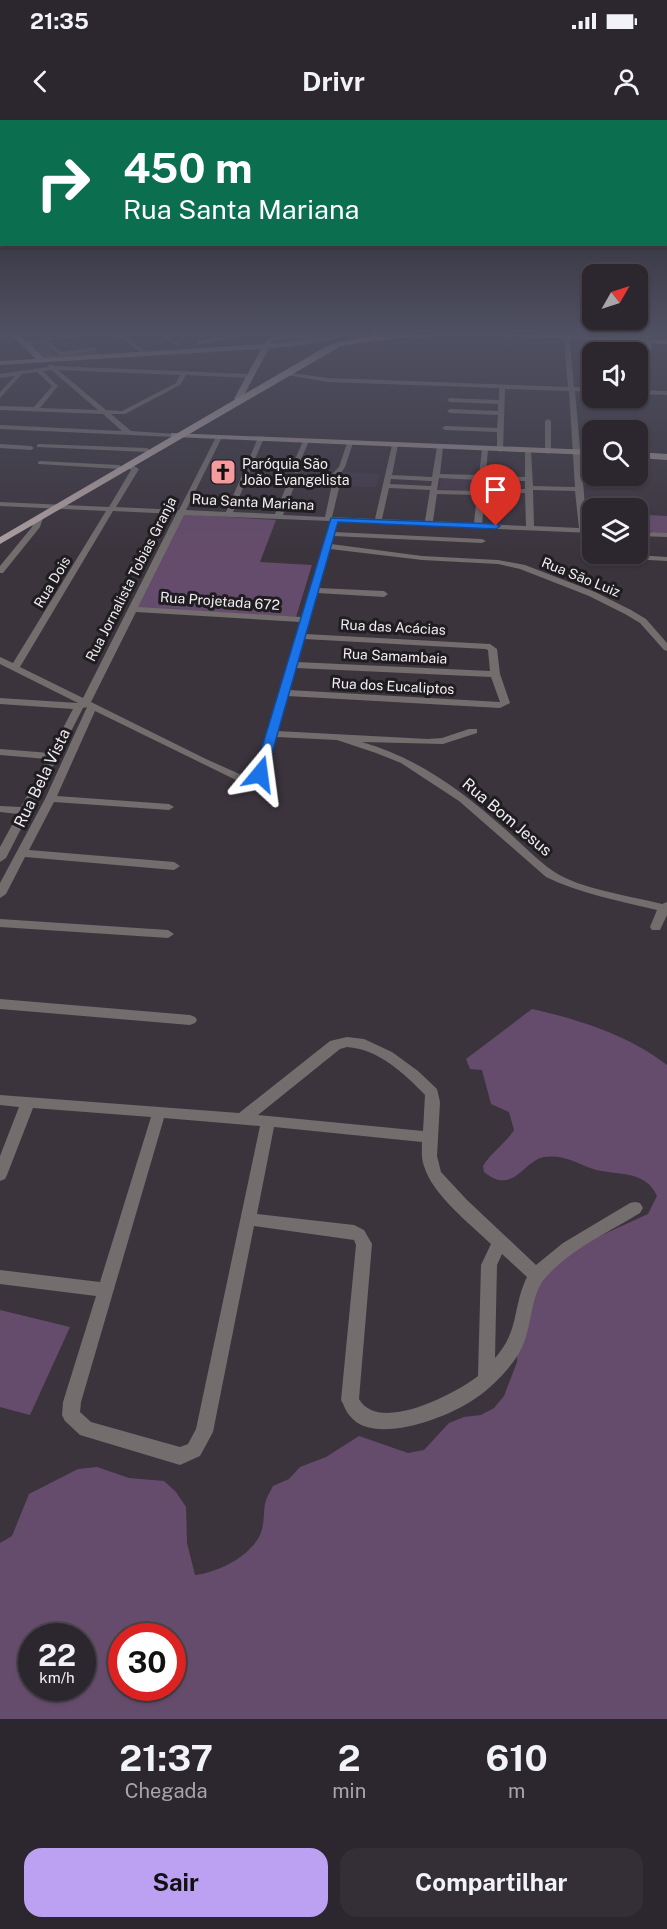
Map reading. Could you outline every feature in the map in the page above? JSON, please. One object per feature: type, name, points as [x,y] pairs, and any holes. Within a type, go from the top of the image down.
[{"type":"main road","points":[[0,536],[129,465],[227,406]]},
{"type":"main road","points":[[0,541],[147,450],[229,406]]},
{"type":"street","points":[[36,410],[39,406]]},
{"type":"street","points":[[96,406],[129,433]]},
{"type":"street","points":[[0,408],[118,414],[139,406]]},
{"type":"street","points":[[500,450],[502,406]]},
{"type":"street","points":[[577,406],[576,453],[582,522]]},
{"type":"street","points":[[450,411],[501,413]]},
{"type":"street","points":[[548,421],[548,452]]},
{"type":"street","points":[[0,427],[582,453]]},
{"type":"street","points":[[445,428],[500,430]]},
{"type":"street","name":"Rua Jornalista Tobias Granja","points":[[86,704],[131,609],[219,437]]},
{"type":"street","points":[[229,514],[242,479],[249,473],[252,456],[261,438]]},
{"type":"street","points":[[297,472],[296,464],[306,441]]},
{"type":"street","points":[[336,474],[342,467],[350,443]]},
{"type":"street","points":[[378,522],[395,444]]},
{"type":"street","points":[[0,446],[31,448]]},
{"type":"street","points":[[39,446],[147,450]]},
{"type":"street","points":[[429,524],[440,447]]},
{"type":"street","points":[[478,525],[485,449]]},
{"type":"street","points":[[528,451],[530,528]]},
{"type":"street","points":[[648,456],[667,457]]},
{"type":"street","points":[[39,463],[119,467]]},
{"type":"street","name":"Rua Dois","points":[[15,668],[135,469],[129,465]]},
{"type":"street","points":[[434,484],[482,477],[530,479]]},
{"type":"street","points":[[278,517],[292,482]]},
{"type":"street","points":[[386,482],[434,484],[481,492],[578,489]]},
{"type":"street","points":[[0,660],[86,704],[204,757],[246,780],[255,779],[260,774],[327,546],[336,484]]},
{"type":"street","name":"Rua Santa Mariana","points":[[0,504],[582,530]]},
{"type":"street","points":[[0,571],[36,526],[39,518]]},
{"type":"street","points":[[330,534],[482,541]]},
{"type":"street","points":[[648,534],[667,535]]},
{"type":"street","name":"Rua São Luiz","points":[[327,546],[410,557],[498,562],[522,567],[592,594],[628,612],[643,621],[667,648]]},
{"type":"street","points":[[648,558],[667,559]]},
{"type":"street","points":[[314,590],[384,594]]},
{"type":"street","name":"Rua Projetada 672","points":[[131,609],[306,620]]},
{"type":"street","name":"Rua das Acácias","points":[[301,636],[483,645],[492,649],[495,674]]},
{"type":"street","name":"Rua Samambaia","points":[[293,664],[495,674]]},
{"type":"street","name":"Rua dos Eucaliptos","points":[[284,693],[500,705],[505,701],[495,674]]},
{"type":"street","points":[[97,678],[111,678]]},
{"type":"street","points":[[0,701],[86,704]]},
{"type":"street","name":"Rua Bela Vista","points":[[0,858],[53,756],[86,704]]},
{"type":"street","name":"Rua Bela Vista","points":[[0,894],[50,799],[86,704]]},
{"type":"street","points":[[271,734],[428,742],[443,741],[473,731]]},
{"type":"street","name":"Rua Bom Jesus","points":[[336,737],[386,752],[417,768],[456,795],[550,874],[583,887],[666,907],[657,927]]},
{"type":"street","points":[[0,752],[53,756]]},
{"type":"street","points":[[50,799],[169,807]]},
{"type":"street","points":[[0,809],[39,820]]},
{"type":"street","points":[[22,853],[174,866]]},
{"type":"street","points":[[0,922],[168,934]]},
{"type":"street","points":[[0,1004],[190,1020]]},
{"type":"street","points":[[242,1119],[335,1045],[352,1040],[376,1047],[432,1093],[434,1101],[428,1137],[433,1174],[536,1275]]},
{"type":"street","points":[[0,1100],[268,1121],[428,1137]]},
{"type":"street","points":[[0,1175],[28,1103]]},
{"type":"street","points":[[159,1113],[72,1402],[71,1415],[86,1430],[180,1456],[188,1454],[200,1443],[204,1432],[268,1121]]},
{"type":"street","points":[[248,1219],[354,1232],[363,1239],[350,1400],[352,1409],[358,1415],[368,1419],[386,1420],[428,1414],[465,1396],[486,1378],[515,1345],[536,1275],[550,1262],[578,1243],[635,1208]]},
{"type":"street","points":[[486,1378],[489,1265],[500,1242]]},
{"type":"street","points":[[0,1277],[106,1290]]},
{"type":"shaded area","points":[[343,472],[379,474],[376,487],[340,486]]},
{"type":"shaded area","points":[[441,477],[473,478],[473,491],[439,489]]},
{"type":"shaded area","points":[[180,514],[276,520],[260,562],[312,565],[296,617],[137,608]]},
{"type":"shaded area","points":[[648,515],[667,516],[667,535],[651,534]]},
{"type":"shaded area","points":[[532,1009],[567,1018],[620,1037],[637,1045],[667,1065],[667,1719],[0,1719],[0,1543],[12,1536],[29,1494],[78,1469],[97,1467],[129,1478],[164,1481],[176,1492],[186,1507],[187,1543],[195,1575],[213,1571],[231,1563],[254,1545],[259,1537],[266,1502],[273,1486],[289,1479],[300,1467],[326,1457],[359,1436],[408,1453],[424,1450],[449,1423],[464,1417],[481,1415],[494,1408],[504,1396],[517,1362],[525,1301],[544,1277],[569,1254],[591,1240],[648,1214],[657,1196],[652,1187],[638,1177],[593,1169],[551,1156],[537,1160],[510,1179],[494,1178],[484,1172],[483,1166],[514,1130],[509,1112],[491,1104],[482,1070],[470,1069],[466,1059]]},
{"type":"shaded area","points":[[0,1310],[70,1327],[30,1415],[0,1407]]},
{"type":"place","name":"Paróquia São João Evangelista","points":[[223,472]]},
{"type":"route","points":[[260,774],[334,520],[496,526]]}]
